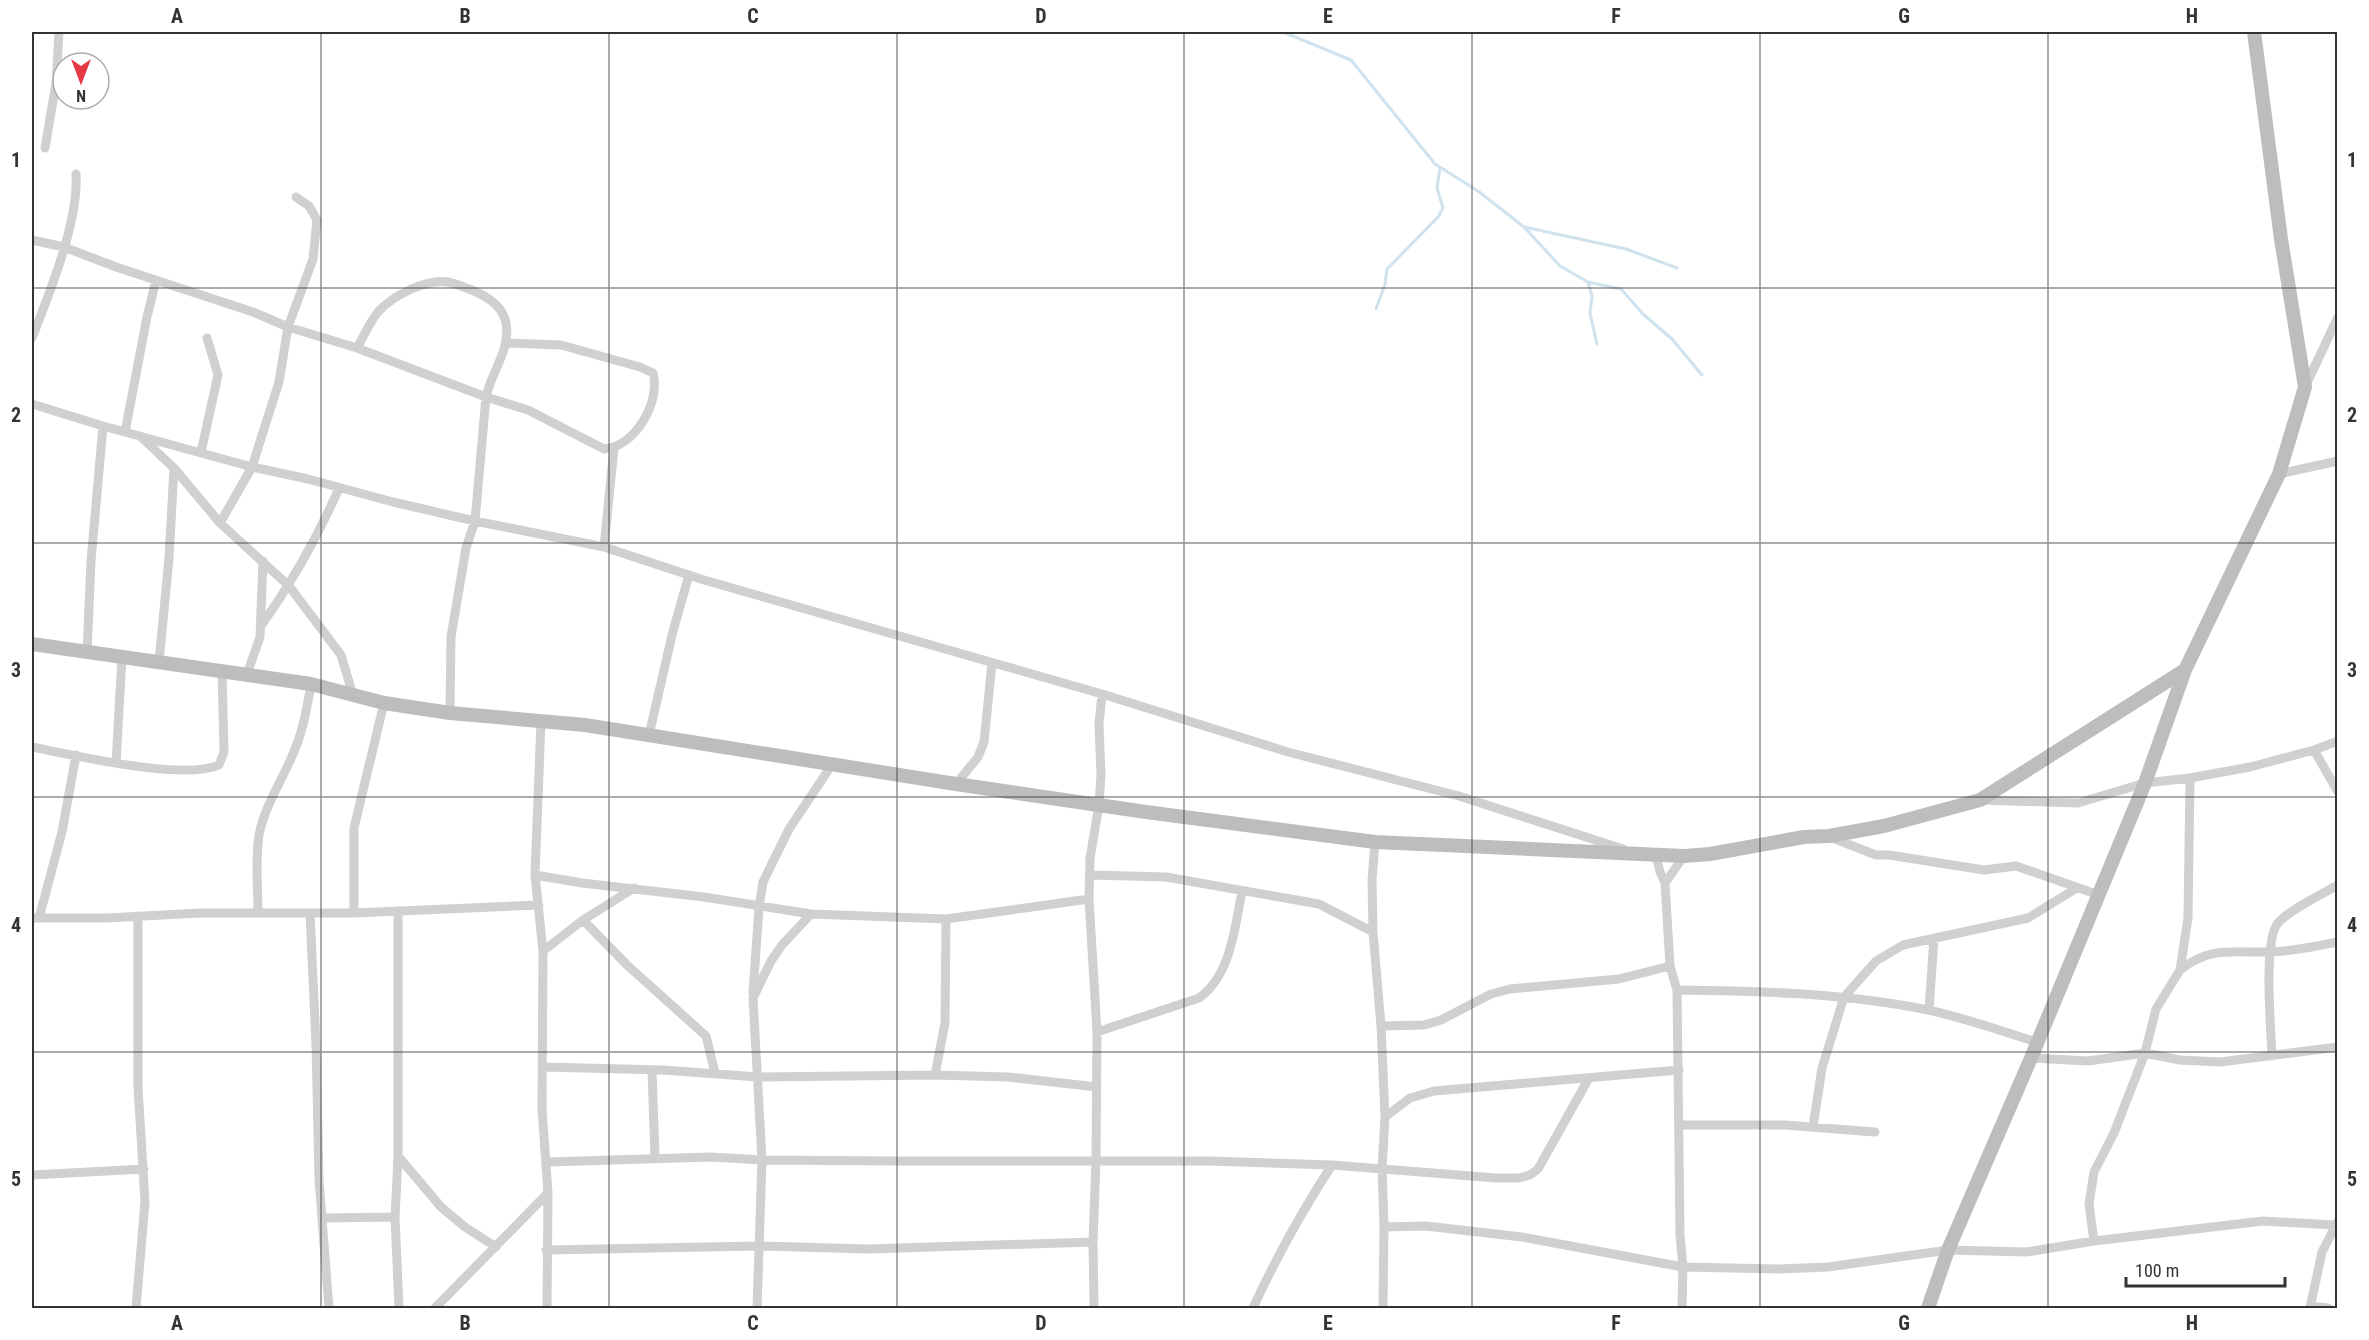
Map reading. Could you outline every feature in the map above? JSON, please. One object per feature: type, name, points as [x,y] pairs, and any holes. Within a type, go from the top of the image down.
[{"type":"street","points":[[45,148],[56,83],[59,32]]},
{"type":"street","points":[[2254,32],[2281,239],[2305,387]]},
{"type":"street","points":[[32,338],[64,247],[74,200],[76,174]]},
{"type":"street","points":[[220,523],[252,467],[279,382],[288,327],[316,246],[317,220],[309,206],[296,197]]},
{"type":"street","points":[[32,240],[64,247],[253,312],[288,327],[357,348],[486,398],[528,410],[576,434],[596,447],[614,448],[623,443],[640,424],[652,402],[655,387],[652,373],[640,367],[561,345],[506,343]]},
{"type":"street","points":[[125,432],[156,280]]},
{"type":"street","points":[[357,348],[370,323],[382,308],[408,290],[432,282],[447,282],[486,296],[503,313],[506,343],[489,384],[486,398],[475,521],[466,548],[451,638],[450,713]]},
{"type":"street","points":[[1928,1308],[1948,1251],[2145,783],[2185,670],[2279,474],[2305,387],[2337,317]]},
{"type":"street","points":[[201,452],[218,375],[207,338]]},
{"type":"street","points":[[32,404],[252,467],[475,521],[604,547],[689,575],[1102,694],[1288,752],[1460,796],[1634,853]]},
{"type":"street","points":[[87,653],[91,561],[103,426]]},
{"type":"street","points":[[139,435],[174,468],[220,523],[289,586],[341,655],[352,695]]},
{"type":"street","points":[[604,547],[614,448]]},
{"type":"street","points":[[2279,474],[2337,461]]},
{"type":"street","points":[[159,662],[169,558],[174,468]]},
{"type":"street","points":[[261,626],[289,586],[319,534],[339,488]]},
{"type":"street","points":[[247,674],[261,626],[263,561]]},
{"type":"street","points":[[649,735],[673,631],[689,575]]},
{"type":"street","points":[[32,644],[311,684],[384,703],[450,713],[541,721],[649,735],[956,784],[1375,842],[1634,853],[1656,856],[1710,854],[1804,837],[1829,836],[1884,826],[1980,800],[2078,803],[2145,783],[2190,778],[2250,767],[2314,750],[2337,741]]},
{"type":"street","points":[[116,763],[122,657]]},
{"type":"street","points":[[956,784],[982,750],[992,663]]},
{"type":"street","points":[[32,747],[116,763],[186,770],[212,768],[219,765],[224,752],[222,670]]},
{"type":"street","points":[[1980,800],[2185,670]]},
{"type":"street","points":[[258,914],[259,835],[271,798],[289,764],[304,725],[311,684]]},
{"type":"street","points":[[1094,1308],[1097,1032],[1089,899],[1090,858],[1099,805],[1101,775],[1099,724],[1102,694]]},
{"type":"street","points":[[354,914],[354,828],[384,703]]},
{"type":"street","points":[[541,721],[535,875],[543,951],[542,1109],[548,1193],[547,1308]]},
{"type":"street","points":[[2314,750],[2337,792]]},
{"type":"street","points":[[76,755],[62,832],[35,918],[354,914],[539,905]]},
{"type":"street","points":[[757,1308],[762,1160],[753,998],[759,907],[763,882],[789,829],[833,764]]},
{"type":"street","points":[[2180,970],[2188,918],[2190,778]]},
{"type":"street","points":[[1829,836],[1876,855],[1984,870],[2016,866],[2099,895]]},
{"type":"street","points":[[1375,842],[1372,881],[1373,932],[1382,1026],[1385,1117],[1382,1169],[1383,1308]]},
{"type":"street","points":[[1656,856],[1659,872],[1665,883],[1670,966],[1677,990],[1682,1308]]},
{"type":"street","points":[[1665,883],[1684,856]]},
{"type":"street","points":[[535,875],[582,883],[704,897],[811,914],[946,919],[1089,899]]},
{"type":"street","points":[[1091,876],[1166,877],[1319,904],[1373,932]]},
{"type":"street","points":[[2272,1056],[2270,952],[2278,922],[2337,885]]},
{"type":"street","points":[[543,951],[584,920],[633,888]]},
{"type":"street","points":[[1813,1126],[1822,1068],[1844,997],[1876,961],[1903,945],[2028,918],[2077,888]]},
{"type":"street","points":[[1097,1032],[1199,998],[1212,989],[1221,975],[1242,891]]},
{"type":"street","points":[[398,911],[398,1156],[395,1217],[399,1308]]},
{"type":"street","points":[[310,914],[319,1180],[329,1308]]},
{"type":"street","points":[[753,998],[771,961],[782,945],[811,914]]},
{"type":"street","points":[[136,1308],[144,1219],[144,1169],[138,1087],[138,916]]},
{"type":"street","points":[[935,1075],[945,1023],[946,919]]},
{"type":"street","points":[[584,920],[627,965],[706,1036],[715,1073]]},
{"type":"street","points":[[1929,1010],[1934,938]]},
{"type":"street","points":[[2094,1241],[2089,1204],[2094,1172],[2114,1133],[2145,1053],[2156,1009],[2180,970],[2191,961],[2207,954],[2227,950],[2270,952],[2337,942]]},
{"type":"street","points":[[1382,1026],[1424,1025],[1441,1020],[1491,994],[1510,989],[1619,979],[1670,966]]},
{"type":"street","points":[[1677,990],[1769,992],[1844,997],[1929,1010],[2037,1042]]},
{"type":"street","points":[[2031,1058],[2088,1061],[2145,1053],[2180,1060],[2210,1062],[2337,1047]]},
{"type":"street","points":[[543,1067],[663,1070],[758,1077],[935,1075],[1040,1079],[1097,1087]]},
{"type":"street","points":[[1385,1117],[1403,1102],[1434,1091],[1678,1070]]},
{"type":"street","points":[[652,1071],[655,1158]]},
{"type":"street","points":[[547,1162],[711,1157],[762,1160],[1207,1161],[1332,1165],[1496,1178],[1530,1175],[1543,1161],[1564,1119],[1589,1078]]},
{"type":"street","points":[[1679,1125],[1813,1126],[1875,1132]]},
{"type":"street","points":[[398,1156],[441,1207],[465,1227],[496,1247]]},
{"type":"street","points":[[1253,1308],[1298,1218],[1332,1165]]},
{"type":"street","points":[[32,1175],[144,1169]]},
{"type":"street","points":[[435,1308],[548,1193]]},
{"type":"street","points":[[322,1218],[395,1217]]},
{"type":"street","points":[[1384,1227],[1426,1226],[1522,1237],[1683,1267],[1779,1269],[1828,1267],[1948,1251],[2027,1252],[2094,1241],[2263,1221],[2336,1223],[2322,1252],[2310,1307],[2328,1308]]},
{"type":"street","points":[[546,1250],[759,1246],[868,1249],[1093,1242]]},
{"type":"waterway","points":[[1283,32],[1351,60],[1435,164],[1478,191],[1524,227],[1626,249],[1677,268]]},
{"type":"waterway","points":[[1376,309],[1385,284],[1387,269],[1438,217],[1443,208],[1437,188],[1440,168]]},
{"type":"waterway","points":[[1524,227],[1560,266],[1588,282],[1621,289],[1643,314],[1672,339],[1702,375]]},
{"type":"waterway","points":[[1588,282],[1592,296],[1590,313],[1597,344]]}]
